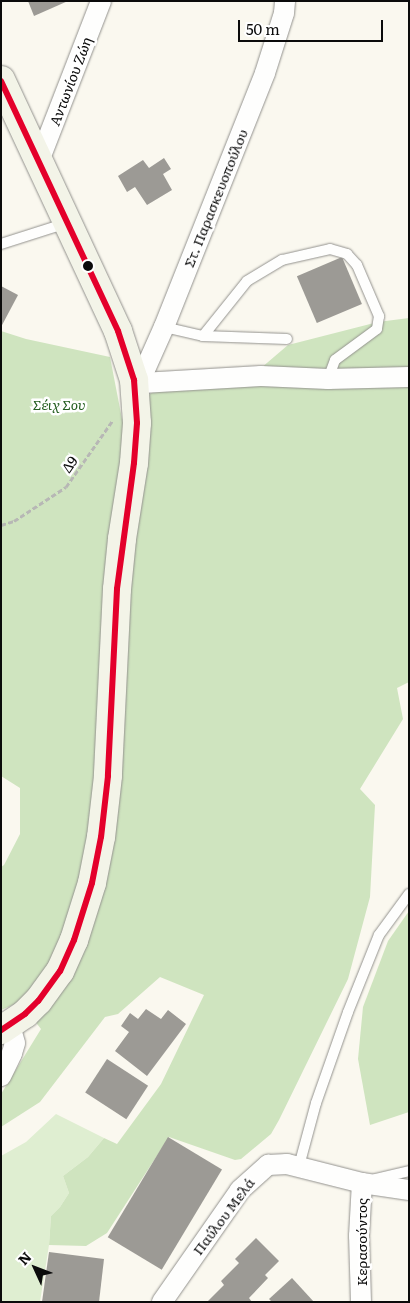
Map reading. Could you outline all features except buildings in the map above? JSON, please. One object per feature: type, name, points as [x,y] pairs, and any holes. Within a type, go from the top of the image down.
[{"type":"main road","points":[[1,80],[118,331],[128,359],[135,392],[136,441],[119,561],[108,776],[97,858],[82,918],[64,962],[38,1001],[6,1027]]},
{"type":"street","name":"Αντωνίου Ζώη","points":[[39,161],[101,1]]},
{"type":"street","name":"Στ. Παρασκευοπούλου","points":[[135,392],[164,327],[265,73],[284,13],[285,1]]},
{"type":"street","points":[[135,392],[142,384],[261,376],[328,379],[409,376]]},
{"type":"street","points":[[1,1076],[12,1053],[14,1043],[6,1027]]},
{"type":"street","name":"Παύλου Μελά","points":[[162,1302],[245,1185],[261,1169],[270,1164],[282,1163],[299,1166],[362,1183],[409,1190]]},
{"type":"street","name":"Κερασούντος","points":[[361,1302],[359,1236],[362,1183]]},
{"type":"lane","points":[[1,244],[68,222]]},
{"type":"lane","points":[[203,336],[247,281],[282,260],[330,249],[347,254],[357,265],[380,316],[377,329],[335,360],[328,379]]},
{"type":"lane","points":[[164,327],[203,336],[287,339]]},
{"type":"lane","points":[[299,1166],[316,1103],[348,1012],[379,935],[409,894]]},
{"type":"lane","points":[[362,1183],[409,1171]]},
{"type":"path","name":"Δ9","points":[[1,525],[14,521],[66,488],[135,392]]},
{"type":"green space","name":"Σέιχ Σου","points":[[409,318],[409,682],[397,688],[403,719],[360,789],[375,805],[370,897],[348,979],[271,1134],[241,1159],[235,1160],[169,1137],[107,1233],[86,1246],[49,1245],[51,1216],[60,1207],[69,1193],[63,1176],[88,1157],[104,1138],[117,1144],[161,1084],[204,995],[160,977],[118,1014],[105,1017],[40,1102],[1,1127],[1,1094],[41,1029],[20,1002],[1,1010],[1,867],[4,865],[20,834],[20,788],[1,776],[1,331],[26,339],[110,357],[122,419],[158,387],[240,386],[288,345],[378,322]]},
{"type":"green space","points":[[409,911],[409,1112],[370,1125],[358,1059],[363,1007],[388,941]]},
{"type":"green space","points":[[56,1114],[104,1138],[88,1157],[63,1176],[69,1193],[60,1207],[51,1216],[49,1245],[40,1302],[1,1302],[1,1156],[26,1142]]},
{"type":"transit line","points":[[1,81],[118,331],[134,380],[137,423],[134,463],[117,589],[108,776],[101,837],[92,883],[74,940],[60,971],[38,1001],[25,1014],[1,1030]]}]
